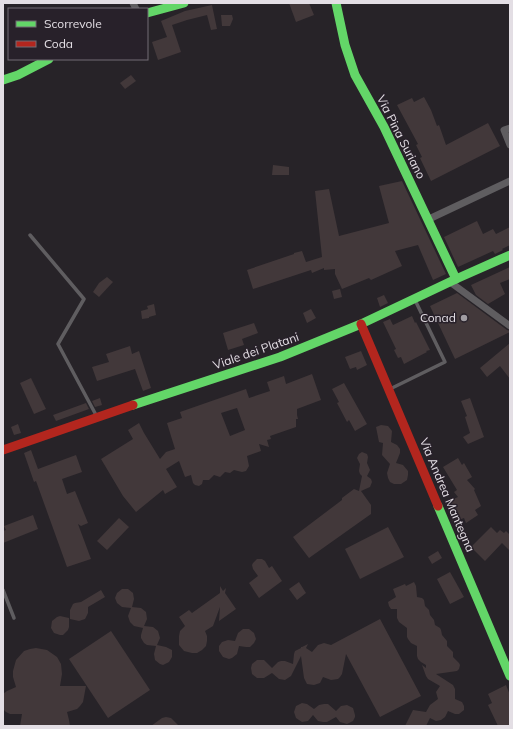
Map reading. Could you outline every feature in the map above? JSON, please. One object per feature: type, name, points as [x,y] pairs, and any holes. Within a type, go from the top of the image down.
[{"type":"street","points":[[148,13],[184,3]]},
{"type":"street","name":"Via Pina Suriano","points":[[336,3],[340,28],[347,54],[359,84],[381,121],[429,219],[453,280]]},
{"type":"street","points":[[3,80],[18,75],[47,60]]},
{"type":"street","points":[[510,128],[504,130],[510,146]]},
{"type":"street","points":[[429,219],[510,181]]},
{"type":"street","name":"Viale dei Platani","points":[[3,450],[97,417],[280,357],[360,324],[510,255]]},
{"type":"street","points":[[453,280],[510,326]]},
{"type":"street","name":"Via Andrea Mantegna","points":[[360,324],[510,676]]},
{"type":"lane","points":[[30,235],[84,299],[58,344],[97,417]]},
{"type":"lane","points":[[389,390],[445,362],[414,299]]},
{"type":"lane","points":[[3,590],[14,618]]},
{"type":"building","points":[[289,3],[309,3],[314,15],[296,22]]},
{"type":"building","points":[[212,5],[217,29],[211,30],[207,15],[172,25],[181,52],[158,60],[152,42],[167,37],[161,21],[185,11]]},
{"type":"building","points":[[221,15],[232,15],[233,19],[230,26],[222,26]]},
{"type":"building","points":[[131,75],[136,81],[125,89],[120,83]]},
{"type":"building","points":[[424,97],[437,126],[439,125],[446,145],[488,123],[500,146],[431,181],[420,158],[422,157],[416,145],[418,144],[397,105],[412,98],[414,102]]},
{"type":"building","points":[[273,165],[289,167],[289,175],[272,175]]},
{"type":"building","points":[[402,181],[446,274],[433,280],[418,245],[395,251],[402,266],[371,280],[369,278],[342,289],[335,274],[335,269],[324,270],[324,268],[312,273],[311,270],[253,289],[247,270],[302,251],[306,262],[322,257],[315,191],[329,189],[339,236],[389,223],[379,186]]},
{"type":"building","points":[[477,221],[483,234],[493,229],[496,234],[510,227],[510,245],[495,254],[493,251],[458,267],[444,237]]},
{"type":"building","points":[[510,267],[510,279],[500,283],[505,294],[488,304],[476,295],[471,285]]},
{"type":"building","points":[[107,277],[113,282],[99,297],[93,292],[99,283]]},
{"type":"building","points":[[340,289],[342,297],[334,299],[332,291]]},
{"type":"building","name":"Conad","points":[[457,293],[510,332],[455,359],[430,306]]},
{"type":"building","points":[[384,295],[388,303],[380,307],[377,298]]},
{"type":"building","points":[[154,304],[156,315],[142,319],[141,311],[148,309],[147,306]]},
{"type":"building","points":[[311,309],[316,318],[307,323],[303,313]]},
{"type":"building","points":[[412,316],[430,350],[404,364],[401,357],[398,358],[394,350],[396,349],[383,322],[390,319],[393,325]]},
{"type":"building","points":[[254,323],[258,333],[242,339],[244,345],[228,350],[223,333]]},
{"type":"building","points":[[510,343],[510,379],[500,366],[487,377],[480,368]]},
{"type":"building","points":[[130,346],[132,354],[139,351],[151,388],[143,391],[135,369],[97,381],[92,367],[109,362],[106,354]]},
{"type":"building","points":[[361,351],[367,365],[357,370],[356,367],[350,369],[345,357]]},
{"type":"building","points":[[312,374],[321,400],[297,409],[298,419],[296,419],[296,427],[270,436],[271,439],[267,440],[269,447],[259,444],[261,451],[247,456],[249,466],[246,471],[242,472],[234,470],[230,473],[225,472],[220,477],[214,475],[209,480],[203,480],[202,484],[199,486],[193,483],[191,475],[185,477],[179,461],[166,469],[177,487],[165,494],[163,490],[136,512],[123,496],[101,459],[133,439],[128,430],[139,423],[160,459],[166,452],[175,449],[167,423],[182,418],[180,412],[246,389],[249,398],[270,391],[267,382],[284,376],[286,384]],"holes":[[[237,408],[245,430],[230,436],[221,413]]]},
{"type":"building","points":[[31,378],[46,409],[34,414],[20,383]]},
{"type":"building","points":[[344,383],[367,424],[355,431],[349,420],[347,422],[337,403],[339,402],[332,389]]},
{"type":"building","points":[[100,398],[102,405],[95,407],[92,401]]},
{"type":"building","points":[[470,398],[484,437],[468,444],[463,437],[470,433],[465,417],[467,416],[461,401]]},
{"type":"building","points":[[86,403],[89,409],[56,421],[53,415]]},
{"type":"building","points":[[18,424],[21,433],[14,435],[11,427]]},
{"type":"building","points":[[381,425],[388,426],[392,431],[391,442],[397,445],[400,449],[396,463],[403,465],[408,471],[407,480],[401,484],[394,484],[390,482],[388,478],[387,473],[390,464],[382,455],[383,443],[379,442],[376,427]]},
{"type":"building","points":[[31,450],[38,469],[76,455],[82,472],[62,479],[67,494],[75,491],[88,523],[81,526],[78,524],[91,559],[67,567],[36,481],[34,482],[24,453]]},
{"type":"building","points":[[362,452],[367,454],[368,457],[367,463],[370,470],[367,476],[372,482],[370,487],[361,491],[371,505],[371,514],[309,558],[293,537],[342,500],[342,498],[354,489],[359,491],[362,476],[359,471],[360,464],[357,458]]},
{"type":"building","points":[[458,458],[462,465],[464,463],[472,477],[467,480],[475,489],[474,490],[481,506],[475,510],[478,515],[466,523],[464,518],[453,522],[445,503],[458,497],[454,492],[457,490],[443,467]]},
{"type":"building","points":[[33,515],[38,529],[3,543],[3,531],[6,530],[4,526]]},
{"type":"building","points":[[119,518],[129,527],[107,550],[97,541]]},
{"type":"building","points":[[388,527],[404,557],[360,579],[345,549]]},
{"type":"building","points":[[491,527],[497,533],[500,530],[504,533],[506,531],[510,535],[510,551],[502,543],[485,561],[471,547]]},
{"type":"building","points":[[438,551],[442,558],[432,564],[428,557]]},
{"type":"building","points":[[257,559],[262,559],[265,561],[269,568],[272,566],[282,581],[259,598],[249,583],[258,576],[252,565]]},
{"type":"building","points":[[450,572],[464,597],[450,604],[437,579]]},
{"type":"building","points":[[299,582],[306,593],[297,600],[289,589]]},
{"type":"building","points":[[414,582],[417,597],[424,600],[425,606],[429,610],[435,625],[440,628],[442,635],[447,641],[447,646],[453,652],[453,657],[460,665],[457,671],[436,674],[453,685],[455,689],[455,699],[462,702],[464,706],[464,710],[459,714],[448,711],[445,717],[441,720],[436,721],[430,718],[426,726],[405,726],[413,710],[426,712],[430,705],[438,699],[436,692],[440,686],[428,679],[426,676],[422,665],[426,668],[426,665],[418,659],[417,646],[411,643],[408,639],[407,628],[399,622],[397,618],[397,609],[391,609],[388,602],[396,597],[393,589],[405,584],[406,586]]},
{"type":"building","points":[[220,586],[223,591],[226,588],[225,593],[236,609],[219,621],[220,607],[213,626],[205,631],[207,636],[206,646],[197,653],[184,651],[179,645],[179,636],[180,631],[185,626],[179,617],[189,610],[192,613],[220,593]]},
{"type":"building","points":[[122,589],[128,589],[133,593],[134,599],[132,607],[141,608],[146,612],[147,619],[144,626],[153,627],[158,631],[160,638],[157,645],[172,650],[172,657],[169,662],[163,665],[155,660],[154,654],[156,646],[147,645],[144,643],[141,638],[143,628],[134,626],[130,622],[128,616],[131,608],[122,607],[117,603],[115,598],[117,593]]},
{"type":"building","points":[[101,590],[105,597],[88,607],[88,613],[85,619],[79,621],[70,619],[70,610],[73,604],[81,602]]},
{"type":"building","points":[[60,616],[69,618],[68,630],[63,635],[54,633],[51,628],[52,621]]},
{"type":"building","points":[[380,619],[421,696],[380,717],[346,654],[342,674],[338,679],[331,680],[323,677],[320,683],[314,685],[307,684],[304,678],[301,656],[291,676],[285,680],[279,679],[272,673],[264,678],[257,678],[252,674],[252,664],[257,660],[264,660],[272,668],[281,661],[293,664],[295,651],[301,647],[308,644],[306,648],[312,652],[318,645],[324,643],[331,645]]},
{"type":"building","points":[[243,629],[249,629],[254,633],[256,639],[254,643],[250,647],[239,646],[237,654],[232,658],[229,659],[223,657],[219,651],[219,646],[222,642],[228,640],[235,641],[238,633]]},
{"type":"building","points":[[111,631],[150,690],[108,718],[69,659]]},
{"type":"building","points":[[36,648],[47,650],[57,657],[61,664],[62,674],[60,686],[86,686],[83,702],[77,709],[67,712],[70,726],[20,726],[22,714],[10,714],[3,709],[3,694],[16,687],[13,671],[16,660],[24,651]]},
{"type":"building","points":[[506,685],[510,695],[510,726],[498,726],[488,705],[492,703],[488,694]]},
{"type":"building","points":[[302,703],[307,704],[314,709],[319,705],[328,704],[336,711],[341,706],[347,705],[353,708],[355,717],[353,721],[347,724],[340,722],[336,717],[327,722],[318,721],[313,715],[308,721],[302,722],[296,718],[294,712],[296,706]]},
{"type":"building","points":[[162,718],[171,718],[179,726],[151,726]]},
{"type":"traffic: fast","points":[[148,13],[184,3]]},
{"type":"traffic: fast","points":[[336,3],[345,45],[355,75],[384,127],[456,279]]},
{"type":"traffic: fast","points":[[3,80],[18,75],[47,60]]},
{"type":"traffic: fast","points":[[133,405],[280,357],[361,324],[510,255]]},
{"type":"traffic: fast","points":[[438,506],[510,676]]},
{"type":"traffic: jam","points":[[361,324],[438,506]]},
{"type":"traffic: jam","points":[[3,450],[133,405]]},
{"type":"place","name":"Conad","points":[[464,318]]}]
